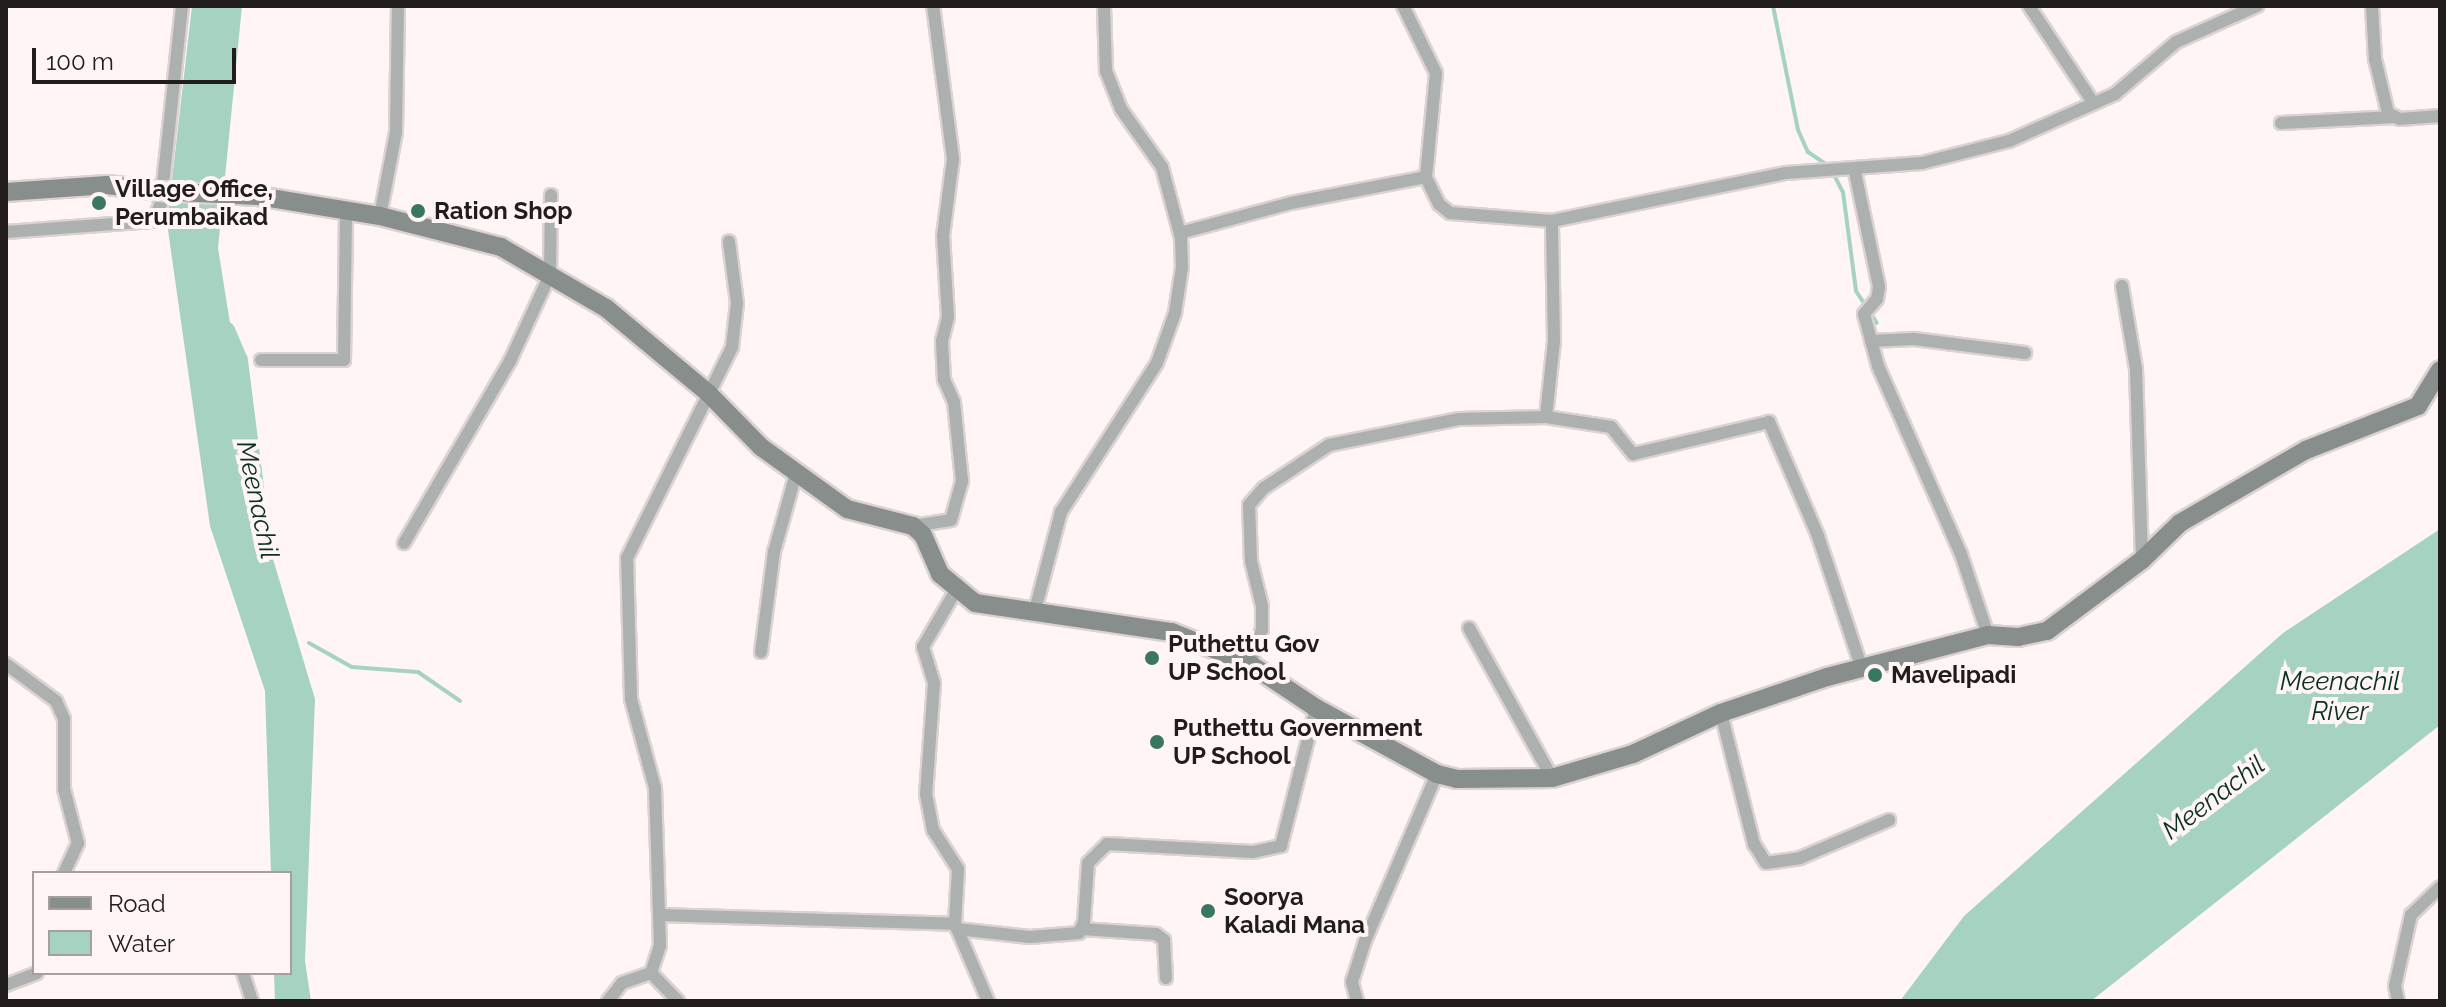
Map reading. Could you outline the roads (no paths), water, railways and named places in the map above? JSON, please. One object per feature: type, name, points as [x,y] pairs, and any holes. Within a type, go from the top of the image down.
[{"type":"main road","points":[[6,192],[107,185],[258,196],[380,216],[501,247],[606,308],[708,393],[796,473],[847,509],[913,526],[955,592],[975,603],[1172,632],[1250,664],[1316,708],[1437,774],[1483,781],[1552,778],[1633,754],[1721,713],[1862,669],[1988,635],[2018,637],[2047,631],[2142,560],[2180,523],[2306,450],[2418,406],[2440,370]]},
{"type":"street","points":[[6,232],[153,221],[161,203],[182,6]]},
{"type":"street","points":[[380,216],[396,132],[398,6]]},
{"type":"street","points":[[913,526],[951,520],[962,481],[956,416],[944,380],[942,341],[948,317],[943,236],[953,159],[933,6]]},
{"type":"street","points":[[1034,614],[1061,512],[1157,363],[1175,313],[1182,267],[1180,233],[1162,167],[1121,109],[1106,71],[1104,6]]},
{"type":"street","points":[[1403,6],[1436,73],[1426,177],[1439,204],[1450,213],[1552,221],[1753,179],[1855,172],[1922,163],[2009,141],[2092,101],[2115,94],[2176,42],[2257,6]]},
{"type":"street","points":[[2029,6],[2092,101]]},
{"type":"street","points":[[2372,6],[2381,92],[2395,117]]},
{"type":"street","points":[[2281,123],[2440,116]]},
{"type":"street","points":[[1855,172],[1879,287],[1877,299],[1864,314],[1871,341],[1961,554],[1988,635]]},
{"type":"street","points":[[1180,233],[1291,203],[1426,177]]},
{"type":"street","points":[[404,543],[510,361],[550,275],[551,195]]},
{"type":"street","points":[[261,360],[344,360],[346,211]]},
{"type":"street","points":[[1546,417],[1554,341],[1552,221]]},
{"type":"street","points":[[651,973],[660,946],[655,788],[631,699],[627,558],[732,347],[737,323],[729,242]]},
{"type":"street","points":[[2122,286],[2136,369],[2142,560]]},
{"type":"street","points":[[1871,341],[1914,339],[2025,353]]},
{"type":"street","points":[[1250,664],[1262,630],[1262,606],[1251,561],[1249,505],[1264,488],[1329,445],[1459,419],[1546,417],[1611,427],[1633,454],[1769,422],[1818,536],[1862,669]]},
{"type":"street","points":[[761,652],[774,552],[796,473]]},
{"type":"street","points":[[955,592],[923,647],[934,683],[926,794],[933,830],[958,869],[956,926],[988,1001]]},
{"type":"street","points":[[1469,628],[1552,778]]},
{"type":"street","points":[[6,664],[56,701],[64,719],[64,789],[78,843],[65,871]]},
{"type":"street","points":[[1082,929],[1088,863],[1107,844],[1253,852],[1281,846],[1316,708]]},
{"type":"street","points":[[1721,713],[1754,844],[1766,863],[1800,858],[1889,820]]},
{"type":"street","points":[[1357,1001],[1352,982],[1365,941],[1437,774]]},
{"type":"street","points":[[2398,1001],[2395,986],[2411,915],[2440,887]]},
{"type":"street","points":[[659,915],[956,926],[1030,937],[1082,929],[1156,934],[1164,940],[1166,978]]},
{"type":"street","points":[[608,1001],[622,983],[651,973]]},
{"type":"street","points":[[651,973],[678,1001]]},
{"type":"street","points":[[6,985],[32,975]]},
{"type":"street","points":[[244,975],[252,1001]]},
{"type":"water","points":[[192,6],[242,6],[218,248],[236,361],[246,469],[315,699],[305,961],[311,1001],[275,1001],[274,975],[292,975],[292,871],[271,871],[265,691],[210,526],[167,223]]},
{"type":"water","name":"Meenachil River","points":[[2440,529],[2440,725],[2091,1001],[1900,1001],[1964,916],[2283,633]]},
{"type":"waterway","points":[[1773,6],[1798,130],[1808,152],[1830,167],[1843,192],[1856,291],[1877,323]]},
{"type":"waterway","name":"Meenachil","points":[[224,333],[236,361],[253,496]]},
{"type":"waterway","points":[[309,643],[352,667],[418,672],[460,701]]},
{"type":"place","name":"Village Office, Perumbaikad","points":[[99,203]]},
{"type":"place","name":"Ration Shop","points":[[418,211]]},
{"type":"place","name":"Puthettu Gov UP School","points":[[1152,658]]},
{"type":"place","name":"Mavelipadi","points":[[1875,675]]},
{"type":"place","name":"Puthettu Government UP School","points":[[1157,742]]},
{"type":"place","name":"Soorya Kaladi Mana","points":[[1208,911]]}]
